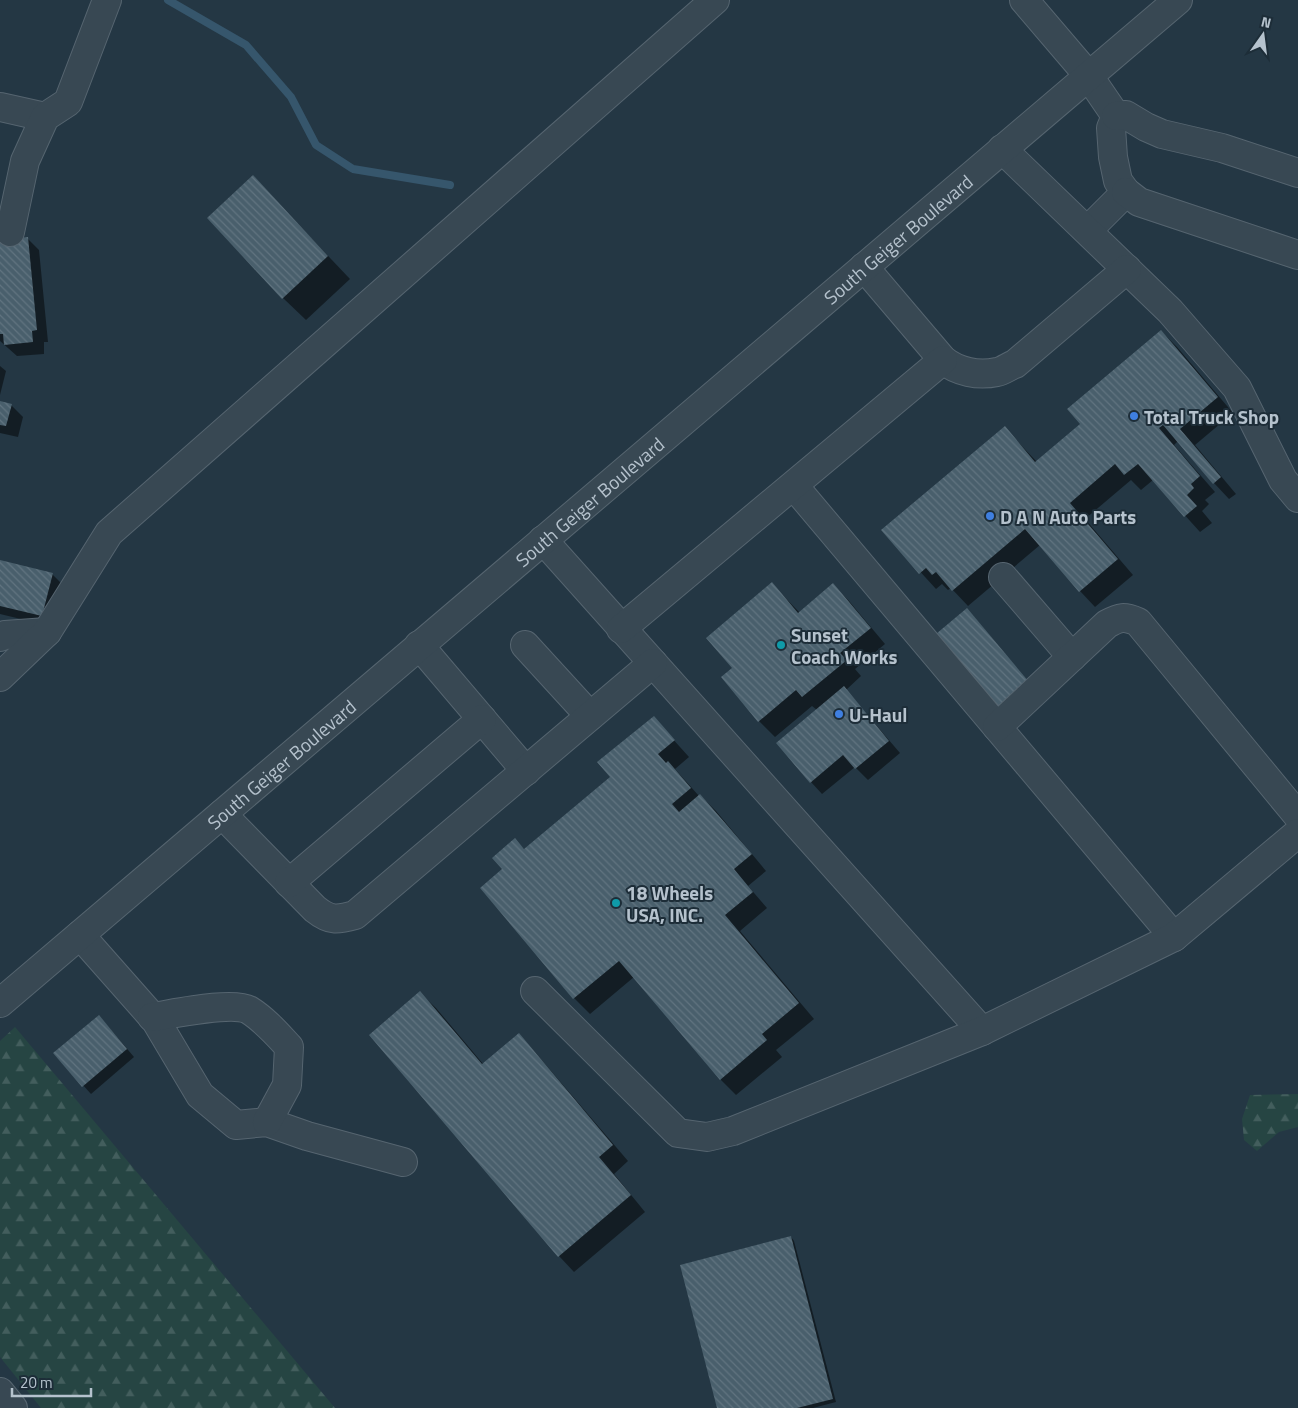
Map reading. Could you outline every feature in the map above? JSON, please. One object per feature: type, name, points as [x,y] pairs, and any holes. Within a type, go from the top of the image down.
[{"type":"street","points":[[10,232],[25,161],[45,117],[68,102],[107,0]]},
{"type":"street","points":[[0,677],[47,632],[109,534],[715,0]]},
{"type":"street","points":[[1024,0],[1088,75],[1116,116]]},
{"type":"street","name":"South Geiger Boulevard","points":[[0,1003],[1178,0]]},
{"type":"street","points":[[0,107],[45,117]]},
{"type":"street","points":[[1116,116],[1126,114],[1146,127],[1162,134],[1222,148],[1298,174]]},
{"type":"street","points":[[1116,116],[1111,128],[1113,156],[1118,181],[1126,192],[1140,202],[1298,255]]},
{"type":"street","points":[[1002,149],[1170,311],[1237,388],[1283,480],[1298,498]]},
{"type":"street","points":[[1088,230],[1126,192]]},
{"type":"street","points":[[864,266],[943,360],[954,369],[974,373],[997,372],[1015,364],[1127,269]]},
{"type":"street","points":[[621,629],[943,360]]},
{"type":"street","points":[[794,486],[1174,937]]},
{"type":"street","points":[[543,540],[982,1031]]},
{"type":"street","points":[[1003,577],[1072,657]]},
{"type":"street","points":[[997,727],[1107,624],[1116,619],[1127,617],[1138,622],[1298,816]]},
{"type":"street","points":[[2,635],[47,632]]},
{"type":"street","points":[[419,646],[526,771]]},
{"type":"street","points":[[525,646],[590,716]]},
{"type":"street","points":[[222,814],[325,917],[339,920],[355,915],[654,663]]},
{"type":"street","points":[[289,883],[482,719]]},
{"type":"street","points":[[535,992],[678,1133],[707,1137],[733,1131],[982,1031],[1174,937],[1298,833]]},
{"type":"street","points":[[80,935],[152,1017],[200,1095],[236,1125],[267,1122],[307,1136],[403,1162]]},
{"type":"street","points":[[152,1017],[224,1006],[247,1009],[270,1026],[289,1047],[287,1085],[267,1122]]},
{"type":"street","points":[[0,1392],[13,1408]]},
{"type":"green space","points":[[15,1027],[335,1408],[41,1408],[0,1357],[0,1041]]},
{"type":"green space","points":[[1298,1094],[1298,1127],[1279,1132],[1257,1151],[1244,1140],[1242,1119],[1250,1095]]},
{"type":"building","points":[[253,175],[328,256],[282,299],[207,218]]},
{"type":"building","points":[[28,237],[37,330],[32,331],[33,342],[4,345],[3,334],[0,334],[0,240]]},
{"type":"building","name":"D A N Auto Parts","points":[[1161,330],[1218,397],[1180,429],[1221,477],[1213,484],[1163,425],[1159,428],[1200,476],[1191,484],[1194,488],[1187,495],[1197,506],[1184,517],[1138,464],[1124,475],[1115,464],[1070,503],[1118,559],[1079,592],[1025,529],[952,591],[936,572],[932,575],[926,568],[919,574],[881,530],[1005,426],[1035,462],[1080,424],[1067,409]]},
{"type":"building","points":[[0,401],[12,404],[6,426],[0,425]]},
{"type":"building","points":[[0,560],[53,573],[42,616],[0,606]]},
{"type":"building","name":"Sunset Coach Works","points":[[772,582],[798,613],[833,583],[871,628],[840,653],[847,660],[802,697],[796,690],[758,722],[721,677],[732,668],[706,638]]},
{"type":"building","points":[[967,608],[1029,682],[998,708],[936,634]]},
{"type":"building","name":"U-Haul","points":[[844,686],[889,741],[855,769],[843,755],[810,783],[776,743]]},
{"type":"building","name":"18 Wheels USA, INC.","points":[[654,716],[675,740],[658,754],[666,763],[668,761],[691,788],[672,804],[679,812],[700,794],[752,854],[734,869],[753,892],[725,915],[799,1003],[762,1034],[767,1040],[720,1080],[619,961],[573,999],[480,888],[502,869],[492,858],[515,838],[524,849],[610,777],[597,762]]},
{"type":"building","points":[[420,991],[482,1064],[519,1033],[613,1145],[599,1157],[631,1195],[558,1257],[369,1035]]},
{"type":"building","points":[[99,1015],[127,1049],[82,1087],[53,1053]]},
{"type":"building","points":[[791,1236],[833,1399],[797,1408],[717,1408],[680,1265]]},
{"type":"waterway","points":[[168,0],[246,45],[291,97],[316,145],[353,169],[450,185]]},
{"type":"place","name":"Total Truck Shop","points":[[1134,416]]},
{"type":"place","name":"D A N Auto Parts","points":[[990,516]]},
{"type":"place","name":"Sunset Coach Works","points":[[781,645]]},
{"type":"place","name":"U-Haul","points":[[839,714]]},
{"type":"place","name":"18 Wheels USA, INC.","points":[[616,903]]}]
